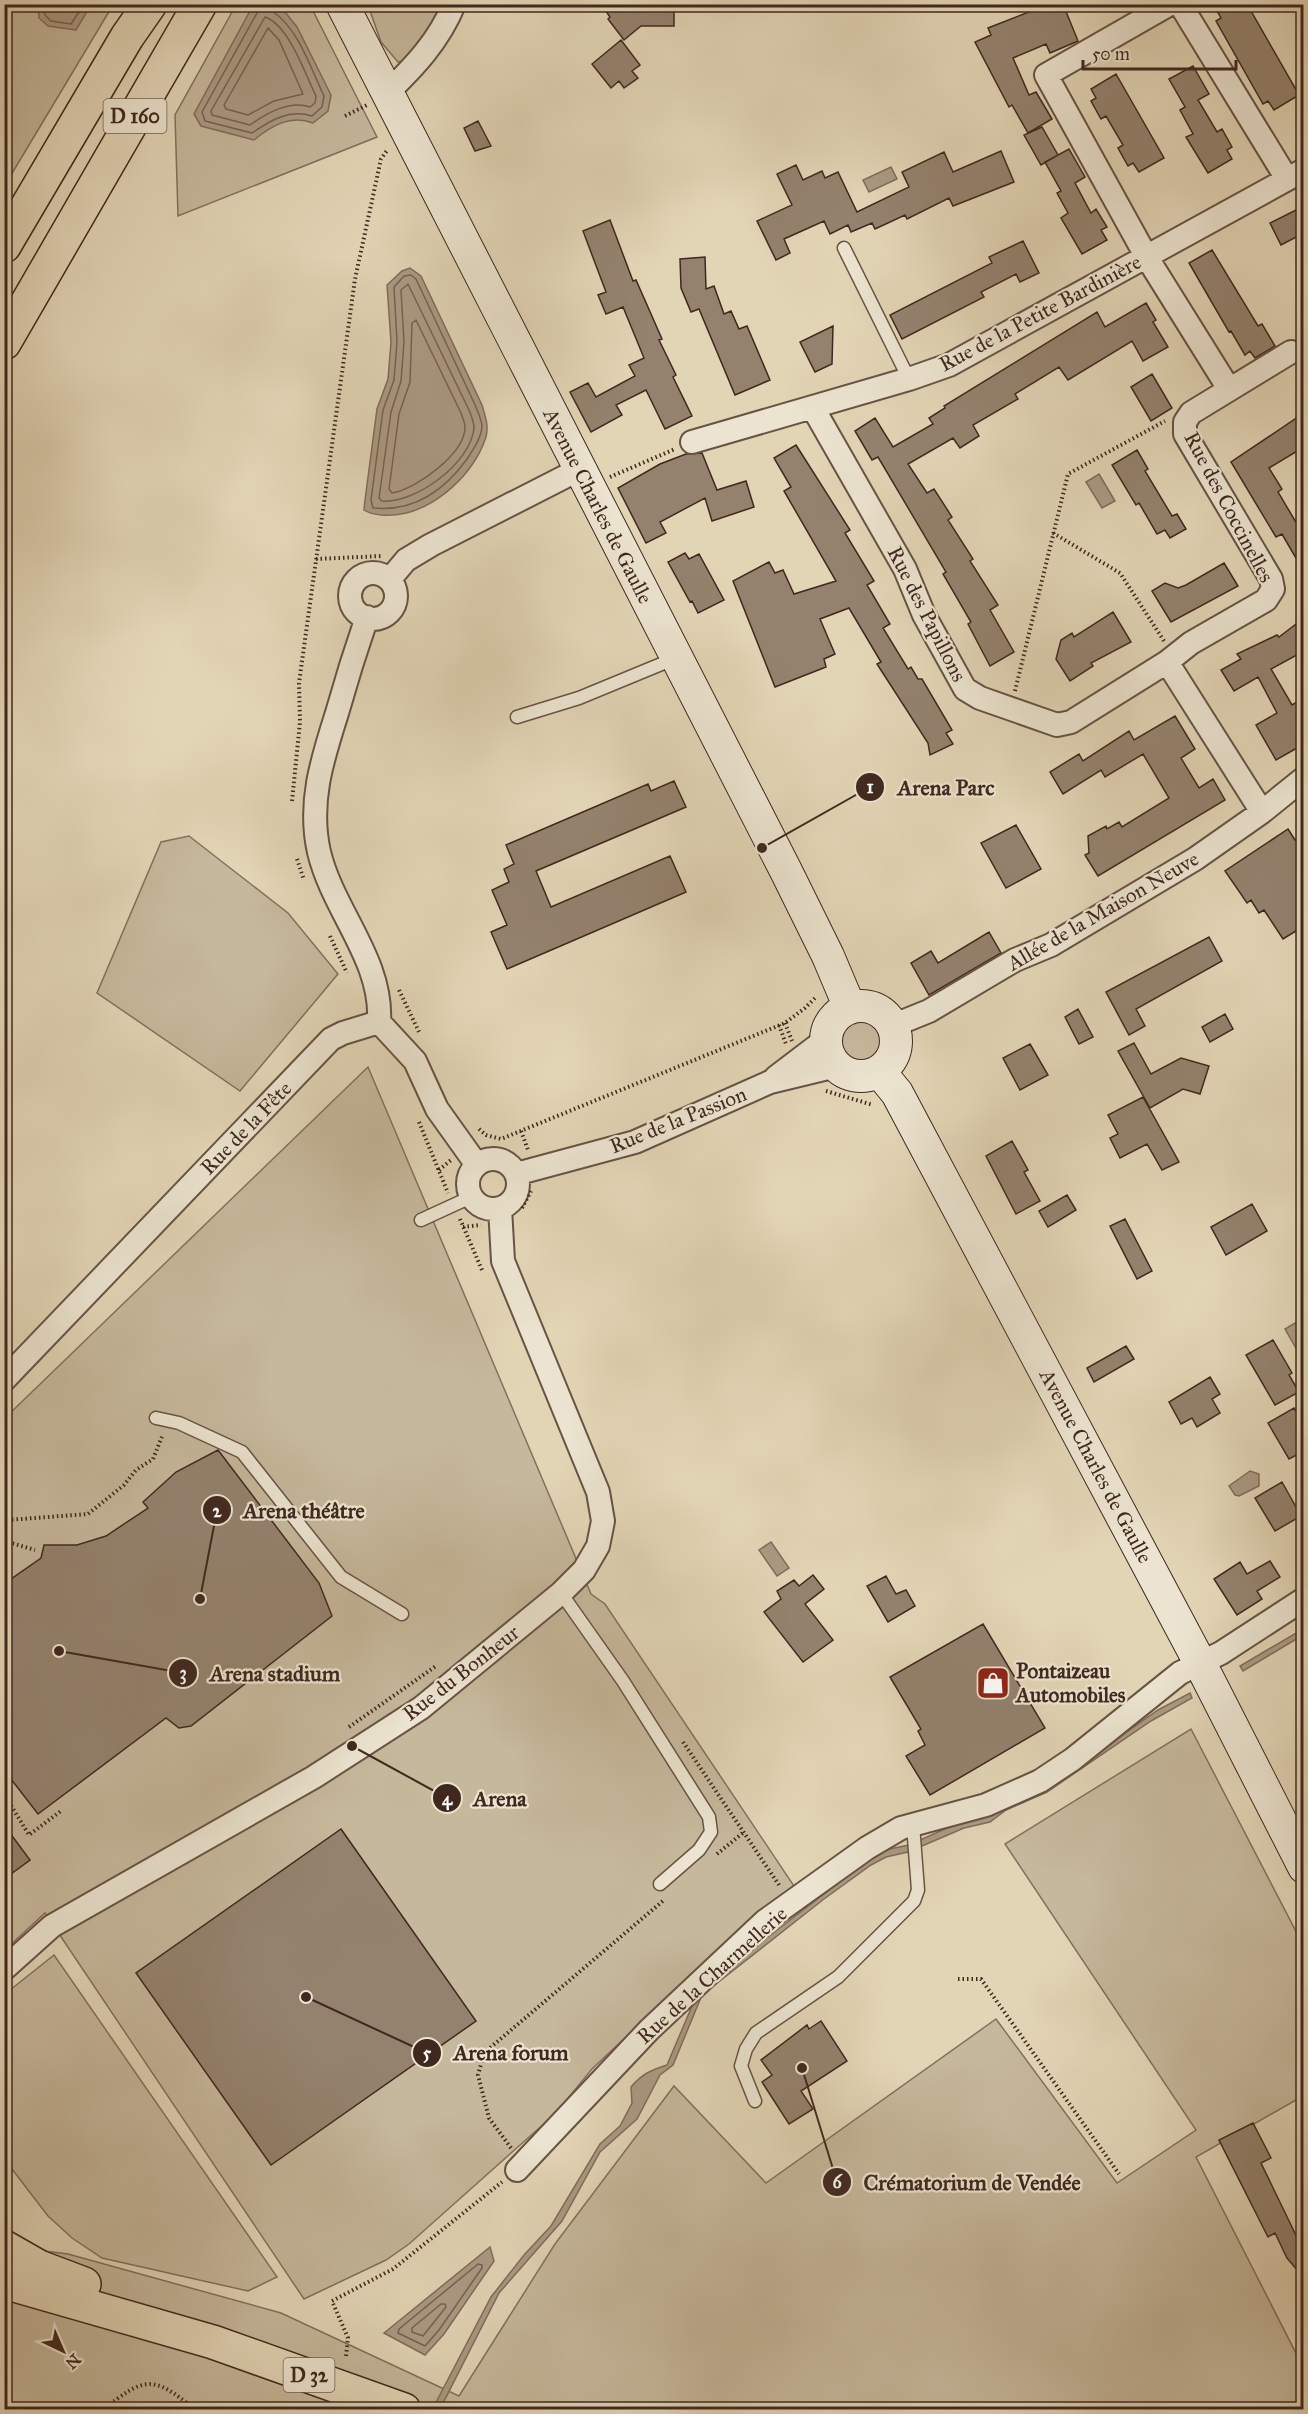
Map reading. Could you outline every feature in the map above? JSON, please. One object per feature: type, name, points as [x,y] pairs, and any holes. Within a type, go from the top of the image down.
[{"type":"main road","name":"D 160","points":[[127,37],[141,4]]},
{"type":"main road","name":"D 160","points":[[4,246],[127,37],[150,4]]},
{"type":"main road","name":"D 160","points":[[4,343],[201,4]]},
{"type":"main road","name":"Avenue Charles de Gaulle","points":[[342,4],[386,94],[676,657],[845,994]]},
{"type":"main road","points":[[845,994],[860,1006],[879,1012],[892,1026],[896,1046],[887,1065],[879,1071],[856,1076],[845,1073],[831,1052],[832,1022],[845,994]]},
{"type":"main road","name":"Avenue Charles de Gaulle","points":[[879,1071],[897,1093],[1200,1663],[1304,1867]]},
{"type":"main road","points":[[4,2247],[63,2278],[143,2301],[213,2342]]},
{"type":"main road","name":"D 32","points":[[4,2282],[213,2342],[404,2409]]},
{"type":"street","points":[[386,94],[414,67],[433,44],[454,4]]},
{"type":"street","points":[[1170,4],[1046,75],[1146,256],[1229,389]]},
{"type":"street","points":[[1180,4],[1295,175]]},
{"type":"street","name":"Rue de la Petite Bardinière","points":[[692,442],[909,379],[970,355],[1295,175]]},
{"type":"street","name":"Rue des Coccinelles","points":[[1170,659],[1266,600],[1273,589],[1271,579],[1185,434],[1185,423],[1191,413],[1291,352]]},
{"type":"street","name":"Rue des Papillons","points":[[813,408],[905,569],[924,615],[965,689],[980,698],[1057,725],[1071,722],[1170,659]]},
{"type":"street","points":[[390,579],[406,560],[584,478]]},
{"type":"street","points":[[368,573],[376,573],[390,579],[396,593],[393,608],[381,617],[367,617],[360,614],[351,602],[350,595],[356,581],[368,573]]},
{"type":"street","points":[[367,617],[316,779],[314,818],[320,853],[332,886],[377,981],[379,1022],[401,1043],[415,1061],[437,1109],[477,1165]]},
{"type":"street","points":[[1170,659],[1262,812]]},
{"type":"street","name":"Allée de la Maison Neuve","points":[[892,1026],[929,1011],[1014,960],[1051,945],[1210,850],[1304,778]]},
{"type":"street","name":"Rue de la Fête","points":[[4,1380],[331,1039],[379,1022]]},
{"type":"street","name":"Rue de la Passion","points":[[516,1174],[635,1142],[770,1082],[831,1052]]},
{"type":"street","points":[[488,1159],[497,1159],[512,1167],[516,1174],[518,1183],[513,1198],[500,1208],[463,1202],[469,1174],[477,1165],[488,1159]]},
{"type":"street","name":"Rue du Bonheur","points":[[4,1969],[52,1926],[314,1777],[421,1708],[561,1593],[584,1570],[598,1546],[603,1521],[598,1492],[503,1261],[500,1208]]},
{"type":"street","name":"Rue de la Charmellerie","points":[[520,2167],[649,2030],[765,1921],[867,1848],[901,1828],[913,1830],[986,1805],[1040,1781],[1073,1759],[1180,1673],[1221,1653],[1304,1599]]},
{"type":"lane","points":[[844,248],[909,379]]},
{"type":"lane","points":[[517,717],[579,698],[676,657]]},
{"type":"lane","points":[[421,1220],[463,1202]]},
{"type":"lane","points":[[156,1418],[178,1423],[242,1452],[341,1577],[402,1614]]},
{"type":"lane","points":[[561,1593],[623,1681],[709,1817],[711,1832],[699,1850],[660,1884]]},
{"type":"lane","points":[[755,2101],[741,2066],[746,2049],[756,2033],[838,1977],[915,1901],[918,1890],[913,1830]]},
{"type":"path","points":[[292,808],[300,722],[299,683],[355,279],[381,159],[403,127]]},
{"type":"path","points":[[1011,709],[1068,474],[1162,421],[1185,423]]},
{"type":"path","points":[[584,478],[692,442]]},
{"type":"path","points":[[1053,533],[1120,573],[1170,659]]},
{"type":"path","points":[[316,559],[394,555],[406,560]]},
{"type":"path","points":[[296,849],[299,869],[308,890]]},
{"type":"path","points":[[327,930],[350,980]]},
{"type":"path","points":[[395,981],[423,1040]]},
{"type":"path","points":[[476,1127],[486,1135],[501,1139],[785,1023],[805,1008],[823,989],[845,994]]},
{"type":"path","points":[[418,1120],[463,1202],[486,1280]]},
{"type":"path","points":[[4,1523],[8,1520],[87,1514],[124,1485],[136,1470],[153,1459],[161,1437],[169,1428],[178,1423]]},
{"type":"path","points":[[4,1541],[35,1550]]},
{"type":"path","points":[[343,1731],[445,1659]]},
{"type":"path","points":[[4,1794],[29,1835],[62,1811]]},
{"type":"path","points":[[713,1857],[744,1832]]},
{"type":"path","points":[[346,2356],[348,2338],[332,2301],[393,2269],[520,2167],[489,2118],[478,2075],[484,2053],[669,1895]]},
{"type":"path","points":[[958,1979],[981,1979],[1119,2174]]},
{"type":"path","points":[[104,2409],[142,2383],[153,2383],[195,2409]]},
{"type":"shaded area","points":[[5,5],[113,5],[5,185]]},
{"type":"shaded area","points":[[236,5],[310,5],[377,137],[178,216],[175,115]]},
{"type":"shaded area","points":[[368,5],[445,5],[411,60],[398,62],[381,42]]},
{"type":"shaded area","points":[[189,836],[288,913],[338,974],[240,1091],[97,993],[161,842]]},
{"type":"shaded area","points":[[860,1019],[875,1026],[882,1041],[875,1056],[860,1063],[845,1056],[838,1041],[845,1026]]},
{"type":"shaded area","points":[[368,1067],[591,1594],[605,1604],[796,1889],[718,1950],[592,2069],[555,2114],[409,2244],[386,2260],[304,2299],[45,1913],[5,1950],[5,1418]]},
{"type":"shaded area","points":[[1191,1729],[1303,1945],[1303,2096],[1196,2157],[1303,2367],[1303,2409],[5,2410],[5,2246],[68,2254],[281,2313],[459,2396],[555,2244],[674,2086],[766,2183],[996,2019],[1117,2183],[1196,2130],[1005,1844]]},
{"type":"shaded area","points":[[54,1955],[277,2277],[248,2291],[102,2258],[72,2238],[48,2216],[5,2160],[5,1994]]},
{"type":"water","points":[[38,4],[91,5],[76,30],[48,26],[39,18]]},
{"type":"water","points":[[259,5],[273,5],[285,12],[297,27],[331,95],[328,111],[313,123],[297,120],[282,123],[267,130],[254,140],[201,126],[194,114],[250,11]]},
{"type":"water","points":[[891,167],[897,179],[869,192],[863,180]]},
{"type":"water","points":[[410,268],[421,276],[482,405],[487,433],[480,452],[470,467],[446,493],[415,510],[381,515],[364,510],[377,409],[388,379],[391,342],[387,285],[402,271]]},
{"type":"water","points":[[1099,474],[1115,501],[1102,508],[1086,482]]},
{"type":"water","points":[[1295,1323],[1303,1337],[1303,1346],[1297,1350],[1285,1329]]},
{"type":"water","points":[[1250,1471],[1259,1474],[1259,1486],[1239,1496],[1235,1495],[1229,1486]]},
{"type":"water","points":[[771,1542],[789,1568],[777,1576],[759,1550]]},
{"type":"water","points":[[1303,1629],[1303,1635],[1243,1671],[1240,1666]]},
{"type":"water","points":[[1190,1693],[1192,1698],[1151,1721],[1047,1792],[1006,1810],[990,1822],[964,1828],[908,1852],[886,1857],[871,1865],[702,1995],[673,2065],[660,2075],[637,2119],[600,2152],[562,2221],[499,2293],[440,2409],[432,2410],[491,2297],[524,2255],[551,2226],[600,2144],[620,2126],[632,2103],[631,2087],[647,2073],[667,2065],[695,1999],[729,1967],[880,1851],[909,1845],[1064,1776],[1158,1710]]},
{"type":"water","points":[[490,2247],[494,2261],[444,2334],[425,2355],[384,2333]]},
{"type":"building","points":[[601,4],[674,8],[674,26],[641,26],[624,40],[608,19],[610,17]]},
{"type":"building","points":[[1049,4],[1063,4],[1078,41],[1050,53],[1046,44],[1013,58],[1029,95],[1036,92],[1052,119],[1028,133],[1012,105],[1009,107],[975,42],[991,35],[988,28]]},
{"type":"building","points":[[1213,4],[1247,4],[1299,95],[1274,110],[1268,101],[1263,104],[1216,21],[1221,18]]},
{"type":"building","points":[[621,40],[640,65],[632,71],[638,78],[624,88],[619,81],[611,88],[592,64]]},
{"type":"building","points":[[1193,66],[1209,94],[1198,100],[1217,132],[1222,129],[1232,147],[1227,150],[1232,159],[1208,173],[1186,137],[1193,134],[1180,110],[1185,107],[1169,79]]},
{"type":"building","points":[[1116,74],[1164,158],[1139,172],[1133,163],[1128,166],[1118,148],[1123,145],[1106,116],[1101,119],[1091,101],[1096,98],[1091,89]]},
{"type":"building","points":[[478,121],[491,146],[475,151],[464,128]]},
{"type":"building","points":[[1042,127],[1058,155],[1041,165],[1024,135]]},
{"type":"building","points":[[1069,149],[1085,177],[1075,183],[1091,213],[1096,209],[1107,227],[1101,230],[1107,240],[1082,254],[1061,218],[1068,213],[1057,193],[1061,191],[1045,162]]},
{"type":"building","points":[[1001,151],[1014,182],[953,206],[949,198],[907,219],[905,215],[875,229],[872,223],[851,232],[848,225],[830,234],[824,221],[784,239],[790,253],[776,260],[757,221],[792,205],[777,174],[796,165],[803,180],[822,171],[825,178],[838,172],[857,212],[909,187],[902,172],[944,152],[953,172]]},
{"type":"building","points":[[1304,206],[1304,233],[1281,245],[1270,223]]},
{"type":"building","points":[[610,220],[633,281],[636,280],[662,339],[659,340],[676,375],[673,377],[692,416],[665,429],[646,390],[616,405],[622,415],[591,432],[570,392],[588,383],[596,397],[635,376],[629,365],[644,358],[623,307],[606,314],[598,295],[606,292],[583,231]]},
{"type":"building","points":[[1023,241],[1039,273],[1020,282],[1016,274],[981,292],[984,297],[902,339],[890,315],[992,263],[989,257]]},
{"type":"building","points":[[1212,250],[1258,326],[1262,324],[1275,346],[1255,358],[1250,351],[1245,355],[1231,331],[1229,332],[1189,263]]},
{"type":"building","points":[[705,257],[706,289],[714,286],[724,314],[731,311],[739,329],[747,326],[770,380],[735,395],[699,309],[691,312],[681,288],[680,259]]},
{"type":"building","points":[[1146,303],[1156,320],[1153,322],[1168,347],[1143,361],[1132,341],[1068,380],[1059,367],[1015,394],[1018,399],[973,425],[979,436],[960,448],[953,438],[908,464],[927,493],[934,489],[952,517],[948,520],[973,559],[970,561],[998,605],[990,610],[1014,652],[990,666],[968,624],[971,622],[943,574],[946,572],[878,457],[872,460],[855,431],[875,418],[893,447],[933,424],[929,418],[945,408],[944,406],[1097,312],[1105,327]]},
{"type":"building","points":[[833,326],[832,364],[815,372],[800,342]]},
{"type":"building","points":[[1152,374],[1172,408],[1151,421],[1131,387]]},
{"type":"building","points":[[1304,413],[1304,447],[1269,468],[1282,489],[1278,492],[1297,524],[1304,520],[1304,572],[1282,534],[1276,537],[1231,462]]},
{"type":"building","points":[[796,445],[850,530],[845,533],[874,581],[867,585],[890,624],[883,628],[908,669],[911,667],[918,679],[922,679],[952,730],[946,733],[953,744],[930,755],[928,743],[877,664],[881,662],[849,608],[820,619],[835,654],[824,659],[826,667],[775,687],[733,581],[769,562],[775,573],[783,570],[794,594],[836,581],[784,491],[791,487],[774,458]]},
{"type":"building","points":[[1137,450],[1148,469],[1145,471],[1172,516],[1177,514],[1186,529],[1170,538],[1165,530],[1157,534],[1139,503],[1136,505],[1112,465]]},
{"type":"building","points":[[702,453],[717,490],[746,481],[754,507],[712,521],[705,498],[660,522],[666,533],[646,543],[618,488],[660,464],[686,454]]},
{"type":"building","points":[[685,553],[689,559],[699,554],[724,600],[698,613],[668,562]]},
{"type":"building","points":[[1224,563],[1238,586],[1171,622],[1152,591],[1165,583],[1178,588],[1186,585]]},
{"type":"building","points":[[1113,612],[1131,642],[1091,663],[1093,666],[1070,681],[1056,659],[1061,640],[1072,633],[1074,637]]},
{"type":"building","points":[[1296,624],[1304,637],[1304,651],[1271,669],[1292,705],[1304,698],[1304,744],[1276,760],[1256,725],[1277,713],[1258,677],[1234,691],[1221,670],[1241,659],[1237,654],[1277,635],[1279,637]]},
{"type":"building","points":[[1175,716],[1195,749],[1181,758],[1199,788],[1213,779],[1225,800],[1098,876],[1085,855],[1089,853],[1088,836],[1119,822],[1122,827],[1169,798],[1143,754],[1105,777],[1101,770],[1063,794],[1050,772],[1079,754],[1083,761],[1129,731],[1134,740]]},
{"type":"building","points":[[674,781],[686,807],[536,871],[551,907],[670,856],[686,892],[507,969],[491,932],[507,925],[492,890],[509,882],[504,869],[514,864],[506,845],[648,784],[651,791]]},
{"type":"building","points":[[1016,825],[1041,869],[1006,888],[981,843]]},
{"type":"building","points":[[1288,829],[1295,840],[1304,835],[1304,926],[1283,939],[1264,910],[1259,913],[1251,900],[1247,903],[1225,871]]},
{"type":"building","points":[[989,932],[1001,953],[929,995],[911,963],[931,951],[938,963]]},
{"type":"building","points":[[1209,937],[1222,961],[1136,1009],[1145,1026],[1129,1035],[1106,992]]},
{"type":"building","points":[[1078,1009],[1093,1037],[1079,1044],[1065,1017]]},
{"type":"building","points":[[1225,1014],[1233,1029],[1210,1042],[1202,1027]]},
{"type":"building","points":[[1134,1043],[1151,1074],[1181,1058],[1209,1066],[1200,1094],[1183,1089],[1150,1108],[1118,1051]]},
{"type":"building","points":[[1030,1044],[1048,1075],[1020,1090],[1003,1058]]},
{"type":"building","points":[[1143,1097],[1179,1162],[1162,1170],[1147,1144],[1120,1158],[1110,1138],[1118,1134],[1108,1115]]},
{"type":"building","points":[[1012,1141],[1028,1170],[1024,1172],[1040,1201],[1016,1214],[986,1156]]},
{"type":"building","points":[[1067,1195],[1076,1210],[1048,1227],[1039,1211]]},
{"type":"building","points":[[1252,1204],[1267,1231],[1226,1255],[1211,1227]]},
{"type":"building","points":[[1125,1219],[1152,1271],[1137,1279],[1110,1226]]},
{"type":"building","points":[[1273,1340],[1292,1373],[1289,1375],[1299,1392],[1275,1405],[1246,1355]]},
{"type":"building","points":[[1126,1346],[1134,1359],[1094,1382],[1087,1368]]},
{"type":"building","points":[[1210,1377],[1220,1394],[1212,1399],[1220,1413],[1197,1427],[1192,1418],[1181,1424],[1169,1402]]},
{"type":"building","points":[[1294,1408],[1304,1424],[1304,1451],[1289,1459],[1268,1423]]},
{"type":"building","points":[[218,1450],[319,1583],[332,1616],[191,1726],[179,1728],[166,1718],[38,1814],[4,1770],[4,1584],[41,1558],[44,1545],[77,1545],[106,1536],[148,1508],[143,1502],[176,1472]]},
{"type":"building","points":[[1282,1482],[1301,1516],[1275,1531],[1255,1498]]},
{"type":"building","points":[[1270,1561],[1280,1577],[1257,1591],[1262,1599],[1237,1615],[1214,1579],[1240,1562],[1247,1574]]},
{"type":"building","points":[[813,1575],[824,1589],[805,1604],[833,1640],[803,1662],[764,1612],[781,1599],[777,1591],[794,1580],[799,1586]]},
{"type":"building","points":[[886,1576],[896,1594],[906,1590],[915,1606],[888,1622],[867,1586]]},
{"type":"building","points":[[983,1624],[1045,1728],[930,1795],[906,1756],[925,1745],[918,1731],[921,1729],[890,1677]]},
{"type":"building","points":[[4,1825],[30,1860],[4,1879]]},
{"type":"building","points":[[341,1829],[476,2021],[271,2165],[136,1973]]},
{"type":"building","points":[[821,2021],[847,2061],[801,2091],[813,2109],[789,2124],[762,2082],[772,2075],[761,2060],[807,2025],[809,2029]]},
{"type":"building","points":[[1253,2123],[1271,2158],[1261,2163],[1304,2252],[1304,2278],[1287,2258],[1275,2233],[1268,2237],[1219,2140]]},
{"type":"place","name":"Arena Parc","points":[[762,848]]},
{"type":"place","name":"Arena théâtre","points":[[200,1599]]},
{"type":"place","name":"Arena stadium","points":[[59,1651]]},
{"type":"place","name":"Pontaizeau Automobiles","points":[[993,1683]]},
{"type":"place","name":"Arena","points":[[352,1746]]},
{"type":"place","name":"Arena forum","points":[[306,1997]]},
{"type":"place","name":"Crématorium de Vendée","points":[[802,2068]]}]
